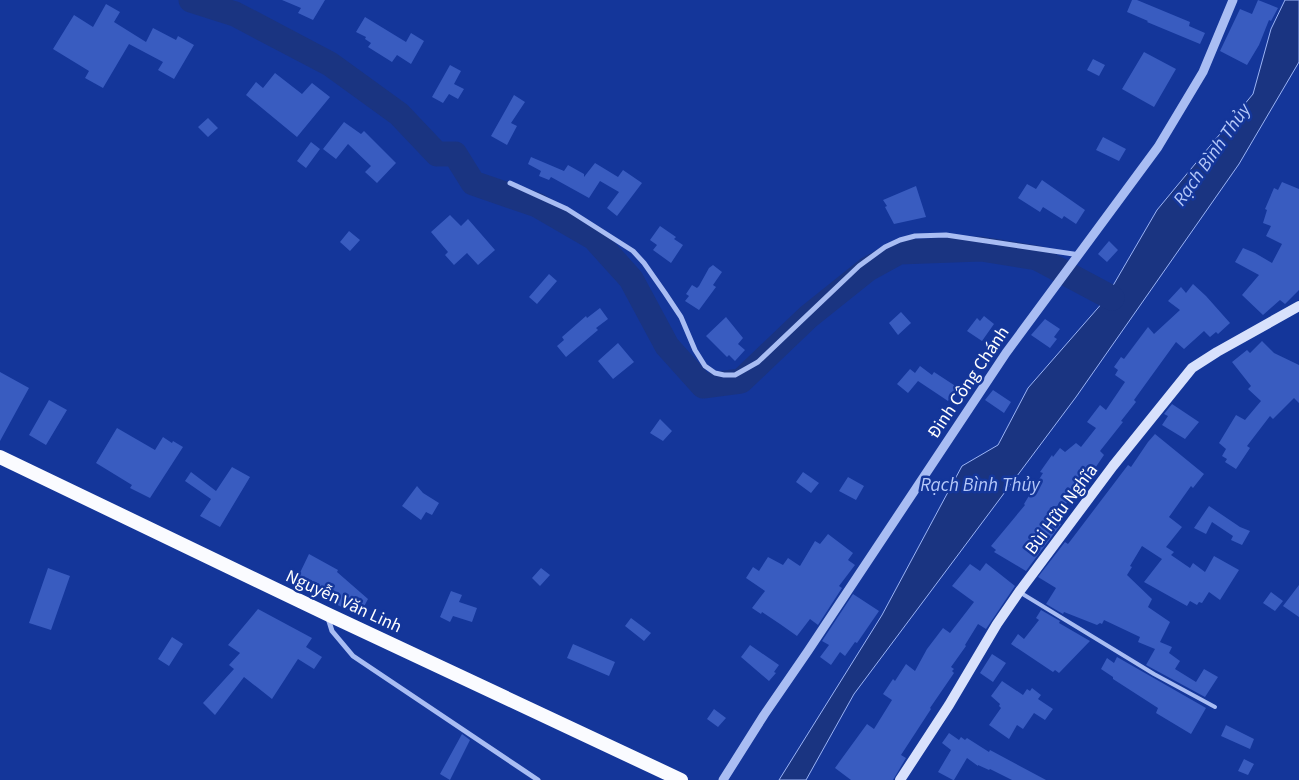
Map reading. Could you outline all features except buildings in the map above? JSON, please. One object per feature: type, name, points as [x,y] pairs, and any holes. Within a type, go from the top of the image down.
[{"type":"highway","name":"Nguyễn Văn Linh","points":[[0,457],[327,614],[677,778]]},
{"type":"main road","name":"Bùi Hữu Nghĩa","points":[[900,780],[1019,592],[1113,466],[1192,368],[1299,306]]},
{"type":"street","name":"Đinh Công Chánh","points":[[723,780],[764,715],[1001,361],[1171,128],[1203,72],[1233,0]]},
{"type":"street","points":[[510,183],[567,210],[633,251],[644,262],[666,293],[705,366],[715,373],[724,375],[734,375],[758,362],[859,266],[885,247],[900,240],[916,236],[946,235],[1078,257]]},
{"type":"street","points":[[327,614],[332,632],[353,656],[538,780]]},
{"type":"lane","points":[[1019,592],[1154,674],[1215,707]]},
{"type":"water","name":"Rạch Bình Thủy","points":[[1285,0],[1299,0],[1299,62],[1239,164],[1076,397],[854,694],[806,780],[779,780],[882,615],[962,466],[998,445],[1028,388],[1104,301],[1157,210],[1253,94],[1271,29]]},
{"type":"waterway","points":[[191,0],[235,14],[330,64],[399,114],[437,154],[455,154],[473,183],[537,205],[594,238],[631,279],[667,346],[703,386],[741,381],[808,317],[868,269],[899,252],[981,249],[1037,258],[1112,298]]}]
